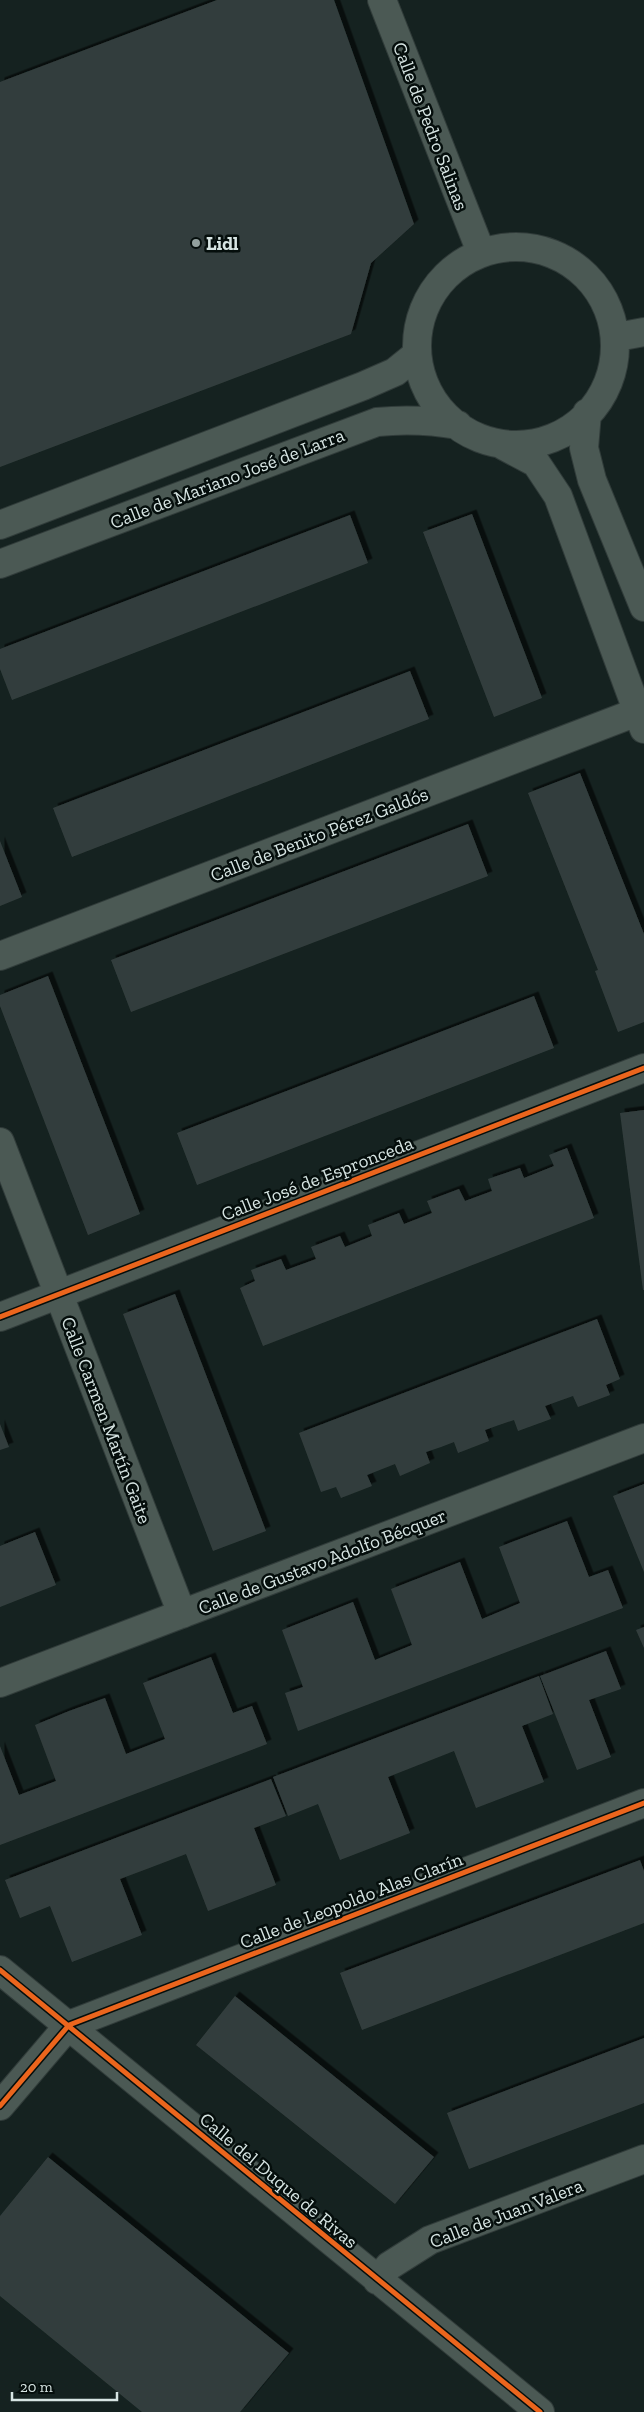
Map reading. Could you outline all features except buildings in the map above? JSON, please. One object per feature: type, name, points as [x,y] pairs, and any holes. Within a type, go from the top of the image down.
[{"type":"street","name":"Calle de Pedro Salinas","points":[[382,0],[481,252]]},
{"type":"street","points":[[502,445],[529,445],[576,427],[609,385],[617,337],[601,292],[566,259],[530,246],[481,252],[449,271],[422,310],[416,355],[423,384],[438,409],[468,434],[502,445],[536,463],[558,496],[641,720]]},
{"type":"street","points":[[617,337],[644,332]]},
{"type":"street","name":"Calle de Mariano José de Larra","points":[[0,525],[363,386],[395,372],[416,355]]},
{"type":"street","points":[[587,413],[584,448],[592,480],[644,607]]},
{"type":"street","name":"Calle de Mariano José de Larra","points":[[0,564],[376,422],[404,419],[429,420],[458,425]]},
{"type":"street","name":"Calle de Benito Pérez Galdós","points":[[0,956],[641,720]]},
{"type":"street","name":"Calle José de Espronceda","points":[[0,1317],[644,1068]]},
{"type":"street","name":"Calle Carmen Martín Gaite","points":[[0,1142],[182,1614]]},
{"type":"street","name":"Calle de Gustavo Adolfo Bécquer","points":[[0,1683],[644,1438]]},
{"type":"street","name":"Calle de Leopoldo Alas Clarín","points":[[69,2025],[644,1803]]},
{"type":"street","name":"Calle del Duque de Rivas","points":[[0,1970],[376,2280],[540,2412]]},
{"type":"street","points":[[0,2106],[69,2025]]},
{"type":"street","name":"Calle de Juan Valera","points":[[376,2280],[389,2266],[430,2240],[644,2159]]},
{"type":"cycle path","points":[[0,1317],[644,1068]]},
{"type":"cycle path","points":[[0,2106],[69,2025],[644,1803]]},
{"type":"cycle path","points":[[0,1970],[540,2412]]},
{"type":"place","name":"Lidl","points":[[196,243]]}]
